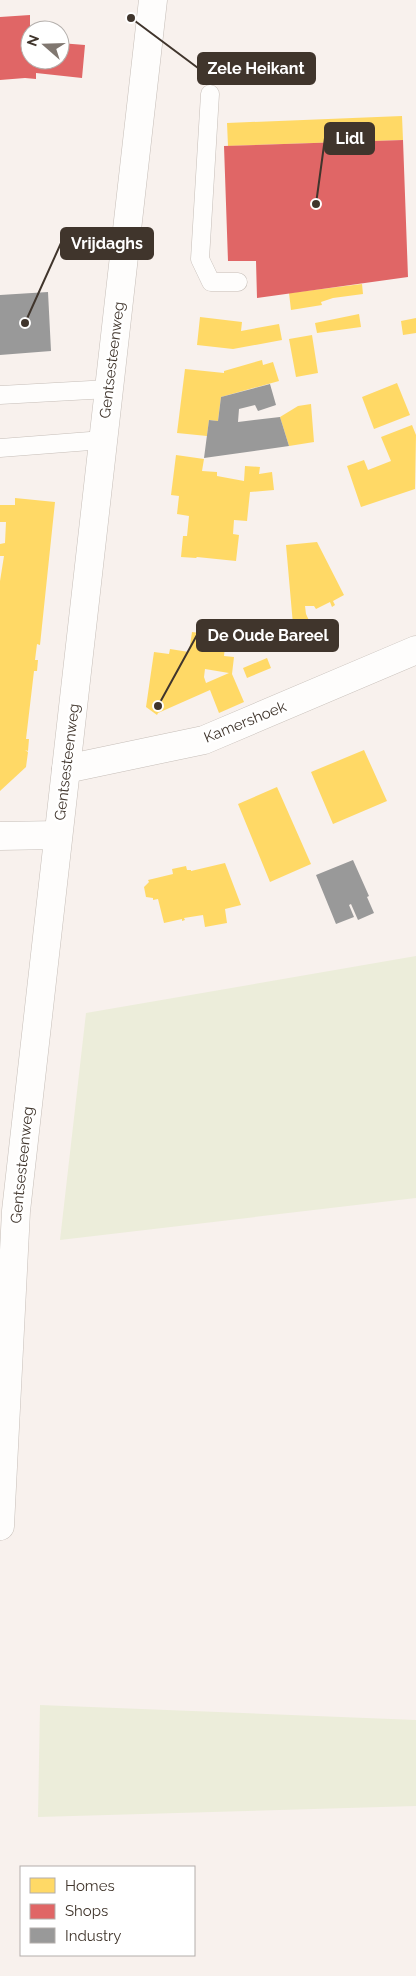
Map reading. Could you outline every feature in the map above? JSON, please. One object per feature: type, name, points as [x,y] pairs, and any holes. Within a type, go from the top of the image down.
[{"type":"main road","name":"Gentsesteenweg","points":[[0,1526],[16,1210],[152,0]]},
{"type":"main road","name":"Kamershoek","points":[[66,769],[204,740],[416,650]]},
{"type":"main road","points":[[0,836],[58,835]]},
{"type":"lane","points":[[210,94],[200,258],[211,282],[238,282]]},
{"type":"lane","points":[[0,395],[109,389]]},
{"type":"lane","points":[[0,448],[103,440]]},
{"type":"green space","points":[[416,956],[416,1198],[60,1240],[86,1013]]},
{"type":"green space","points":[[40,1705],[416,1720],[416,1806],[38,1817]]},
{"type":"building: Homes","points":[[402,116],[403,140],[228,146],[227,123]]},
{"type":"building: Homes","points":[[362,284],[363,294],[333,298],[321,302],[322,305],[291,310],[289,293]]},
{"type":"building: Homes","points":[[359,314],[361,327],[317,333],[315,323]]},
{"type":"building: Homes","points":[[200,317],[242,322],[241,331],[279,324],[282,340],[233,349],[197,345]]},
{"type":"building: Homes","points":[[416,318],[416,333],[403,335],[401,321]]},
{"type":"building: Homes","points":[[312,335],[318,373],[296,377],[289,339]]},
{"type":"building: Homes","points":[[262,360],[263,365],[273,362],[279,381],[221,397],[218,421],[209,420],[207,436],[177,433],[185,369],[224,373],[224,371]]},
{"type":"building: Homes","points":[[397,383],[410,415],[374,429],[362,397]]},
{"type":"building: Homes","points":[[311,404],[314,442],[289,446],[280,417],[298,406]]},
{"type":"building: Homes","points":[[412,425],[416,435],[415,489],[361,507],[347,466],[364,460],[368,470],[391,461],[381,437]]},
{"type":"building: Homes","points":[[176,455],[204,459],[202,471],[217,472],[217,476],[244,481],[245,466],[260,467],[259,474],[272,472],[274,490],[250,492],[247,521],[234,520],[233,534],[239,535],[236,561],[181,557],[183,536],[187,536],[189,516],[177,514],[179,496],[171,495]]},
{"type":"building: Homes","points":[[15,498],[55,502],[40,645],[37,644],[35,660],[38,660],[37,671],[34,671],[26,739],[29,739],[28,751],[25,750],[28,752],[26,767],[0,791],[0,581],[4,556],[0,556],[0,544],[5,543],[6,522],[0,522],[0,505],[15,505]]},
{"type":"building: Homes","points":[[317,542],[344,595],[333,601],[335,605],[332,607],[330,602],[316,609],[314,606],[305,606],[306,614],[312,627],[294,636],[286,545]]},
{"type":"building: Homes","points":[[278,629],[285,643],[268,652],[260,638]]},
{"type":"building: Homes","points":[[192,632],[226,636],[224,656],[234,657],[232,674],[244,702],[219,713],[210,690],[157,715],[146,707],[154,652],[169,654],[170,649],[189,652]],"holes":[[[205,669],[229,673],[206,683],[204,677]]]},
{"type":"building: Homes","points":[[267,658],[271,668],[247,678],[243,668]]},
{"type":"building: Homes","points":[[364,750],[387,801],[333,824],[311,772]]},
{"type":"building: Homes","points":[[277,787],[311,864],[270,882],[238,804]]},
{"type":"building: Homes","points":[[225,863],[241,905],[225,909],[227,923],[205,927],[203,915],[184,918],[185,920],[182,921],[182,919],[164,923],[158,899],[153,900],[153,898],[146,897],[144,887],[149,882],[148,880],[173,874],[172,869],[186,866],[187,870],[191,871]]},
{"type":"building: Shops","points":[[30,15],[30,20],[20,20],[20,70],[70,70],[70,44],[85,45],[82,78],[36,73],[36,79],[0,80],[0,17]]},
{"type":"building: Shops","points":[[403,140],[408,277],[257,298],[256,261],[228,261],[224,146]]},
{"type":"building: Industry","points":[[48,292],[51,351],[0,355],[0,295]]},
{"type":"building: Industry","points":[[270,384],[276,405],[258,411],[255,405],[239,409],[238,422],[280,417],[289,446],[204,458],[209,420],[218,421],[221,397]]},
{"type":"building: Industry","points":[[353,860],[369,896],[367,897],[374,913],[358,920],[351,904],[349,905],[354,917],[336,924],[316,875]]},
{"type":"place","name":"Zele Heikant","points":[[131,18]]},
{"type":"place","name":"Lidl","points":[[316,204]]},
{"type":"place","name":"Vrijdaghs","points":[[25,323]]},
{"type":"place","name":"De Oude Bareel","points":[[158,706]]}]
